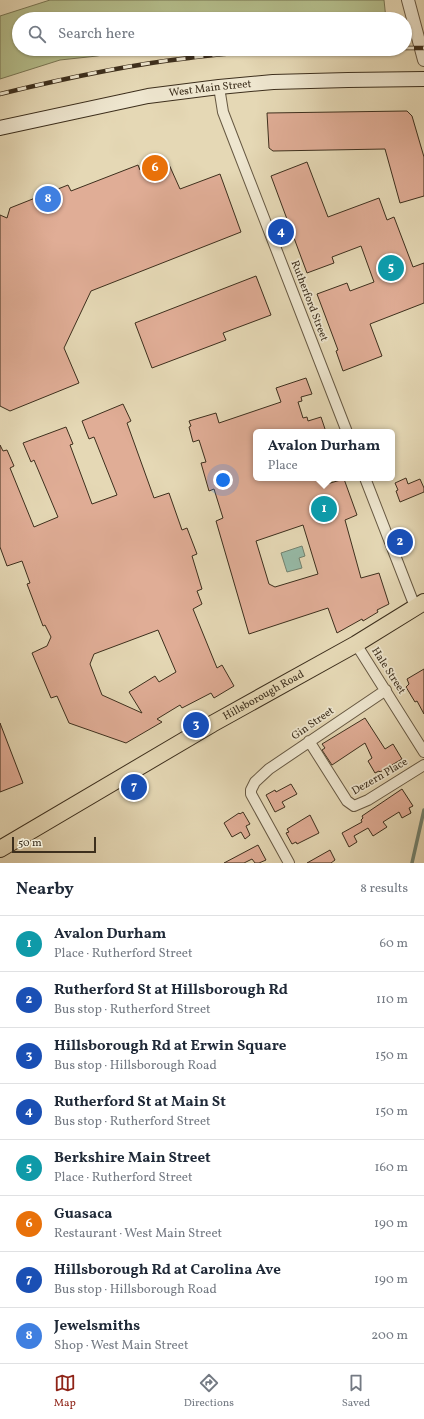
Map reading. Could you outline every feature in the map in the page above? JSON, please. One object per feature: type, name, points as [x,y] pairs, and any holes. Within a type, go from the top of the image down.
[{"type":"main road","name":"West Main Street","points":[[0,128],[148,96],[219,87],[273,82],[424,79]]},
{"type":"main road","name":"Hillsborough Road","points":[[0,850],[212,724],[356,644],[420,604]]},
{"type":"street","points":[[408,0],[411,12]]},
{"type":"street","points":[[412,15],[424,60]]},
{"type":"street","name":"Rutherford Street","points":[[219,87],[223,112],[346,429]]},
{"type":"street","points":[[366,481],[412,599],[420,604]]},
{"type":"street","name":"Hale Street","points":[[356,644],[424,752]]},
{"type":"street","name":"Gin Street","points":[[289,863],[251,794],[251,790],[255,782],[269,769],[339,720],[373,700],[386,690]]},
{"type":"street","name":"Dezern Place","points":[[309,741],[346,801],[354,806],[368,800],[424,765]]},
{"type":"shaded area","points":[[50,0],[384,0],[385,12],[12,12]]},
{"type":"shaded area","points":[[12,12],[12,56],[97,56],[60,60],[0,79],[0,16]]},
{"type":"shaded area","points":[[302,546],[305,556],[299,558],[302,568],[287,572],[281,553]]},
{"type":"building","points":[[407,111],[412,116],[424,157],[424,196],[400,203],[385,149],[273,151],[269,148],[267,113]]},
{"type":"building","points":[[167,160],[180,189],[220,174],[241,232],[91,291],[64,348],[79,383],[10,411],[0,406],[0,215],[7,218],[10,208],[68,185],[71,191],[138,165],[140,170]]},
{"type":"building","points":[[307,162],[328,217],[379,198],[387,220],[394,217],[413,267],[424,263],[424,303],[370,324],[382,356],[343,371],[336,351],[338,350],[317,294],[347,283],[350,291],[374,282],[361,246],[332,257],[334,263],[307,273],[271,176]]},
{"type":"building","points":[[256,276],[271,315],[223,333],[226,340],[152,368],[135,323]]},
{"type":"building","points":[[306,378],[312,394],[301,397],[302,401],[298,402],[303,418],[307,417],[308,421],[321,417],[325,429],[253,429],[253,481],[326,481],[327,484],[337,481],[345,481],[357,515],[345,520],[361,578],[379,573],[389,604],[377,610],[378,612],[363,621],[362,619],[337,633],[328,608],[249,634],[216,521],[223,518],[214,489],[209,491],[201,463],[206,462],[199,440],[193,442],[189,427],[191,426],[189,421],[216,413],[219,423],[281,402],[276,388]],"holes":[[[303,525],[318,574],[275,587],[269,584],[256,541]]]},
{"type":"building","points":[[123,404],[131,421],[127,423],[154,498],[169,493],[182,530],[187,528],[197,554],[192,556],[202,589],[197,591],[202,604],[193,609],[217,668],[222,665],[234,686],[214,698],[211,693],[182,708],[180,705],[157,719],[162,722],[126,743],[69,723],[57,696],[51,698],[32,653],[47,646],[51,637],[45,625],[43,626],[27,584],[30,583],[22,561],[7,566],[0,547],[0,445],[3,451],[7,450],[14,466],[10,468],[34,527],[58,517],[34,460],[31,462],[23,443],[66,427],[73,444],[70,445],[92,504],[117,495],[94,437],[89,439],[82,421]],"holes":[[[158,630],[176,672],[159,682],[155,676],[129,692],[142,713],[102,695],[90,664],[94,654]]]},
{"type":"building","points":[[406,478],[408,484],[420,479],[424,492],[400,502],[395,483]]},
{"type":"building","points":[[424,669],[424,714],[417,701],[415,702],[406,687],[409,684],[407,679]]},
{"type":"building","points":[[365,718],[385,749],[393,744],[402,759],[380,772],[375,773],[368,761],[372,758],[365,743],[332,765],[322,750],[325,748],[322,744]]},
{"type":"building","points":[[0,723],[23,783],[0,792]]},
{"type":"building","points":[[291,784],[297,794],[282,802],[285,807],[275,812],[266,795],[275,790],[276,792]]},
{"type":"building","points":[[402,789],[413,806],[409,808],[411,813],[402,818],[399,812],[383,822],[387,827],[373,836],[368,828],[354,836],[357,842],[349,847],[342,833],[362,822],[362,816]]},
{"type":"building","points":[[243,812],[250,824],[246,826],[250,835],[245,839],[241,832],[232,837],[224,823]]},
{"type":"building","points":[[310,815],[319,833],[297,844],[296,842],[292,844],[286,833],[289,832],[287,829]]},
{"type":"building","points":[[258,845],[266,860],[259,863],[255,863],[252,859],[244,863],[224,863]]},
{"type":"building","points":[[330,850],[335,860],[331,863],[307,863]]},
{"type":"waterway","points":[[412,863],[424,810]]},
{"type":"railway","points":[[412,48],[424,48]]},
{"type":"railway","points":[[0,94],[141,64],[208,56]]},
{"type":"place","name":"Guasaca","points":[[155,168]]},
{"type":"place","name":"Jewelsmiths","points":[[48,199]]},
{"type":"place","name":"Rutherford St at Main St","points":[[281,232]]},
{"type":"place","name":"Berkshire Main Street","points":[[391,268]]},
{"type":"place","name":"Avalon Durham","points":[[324,509]]},
{"type":"place","name":"Rutherford St at Hillsborough Rd","points":[[400,542]]},
{"type":"place","name":"Hillsborough Rd at Erwin Square","points":[[196,725]]},
{"type":"place","name":"Hillsborough Rd at Carolina Ave","points":[[134,787]]}]
